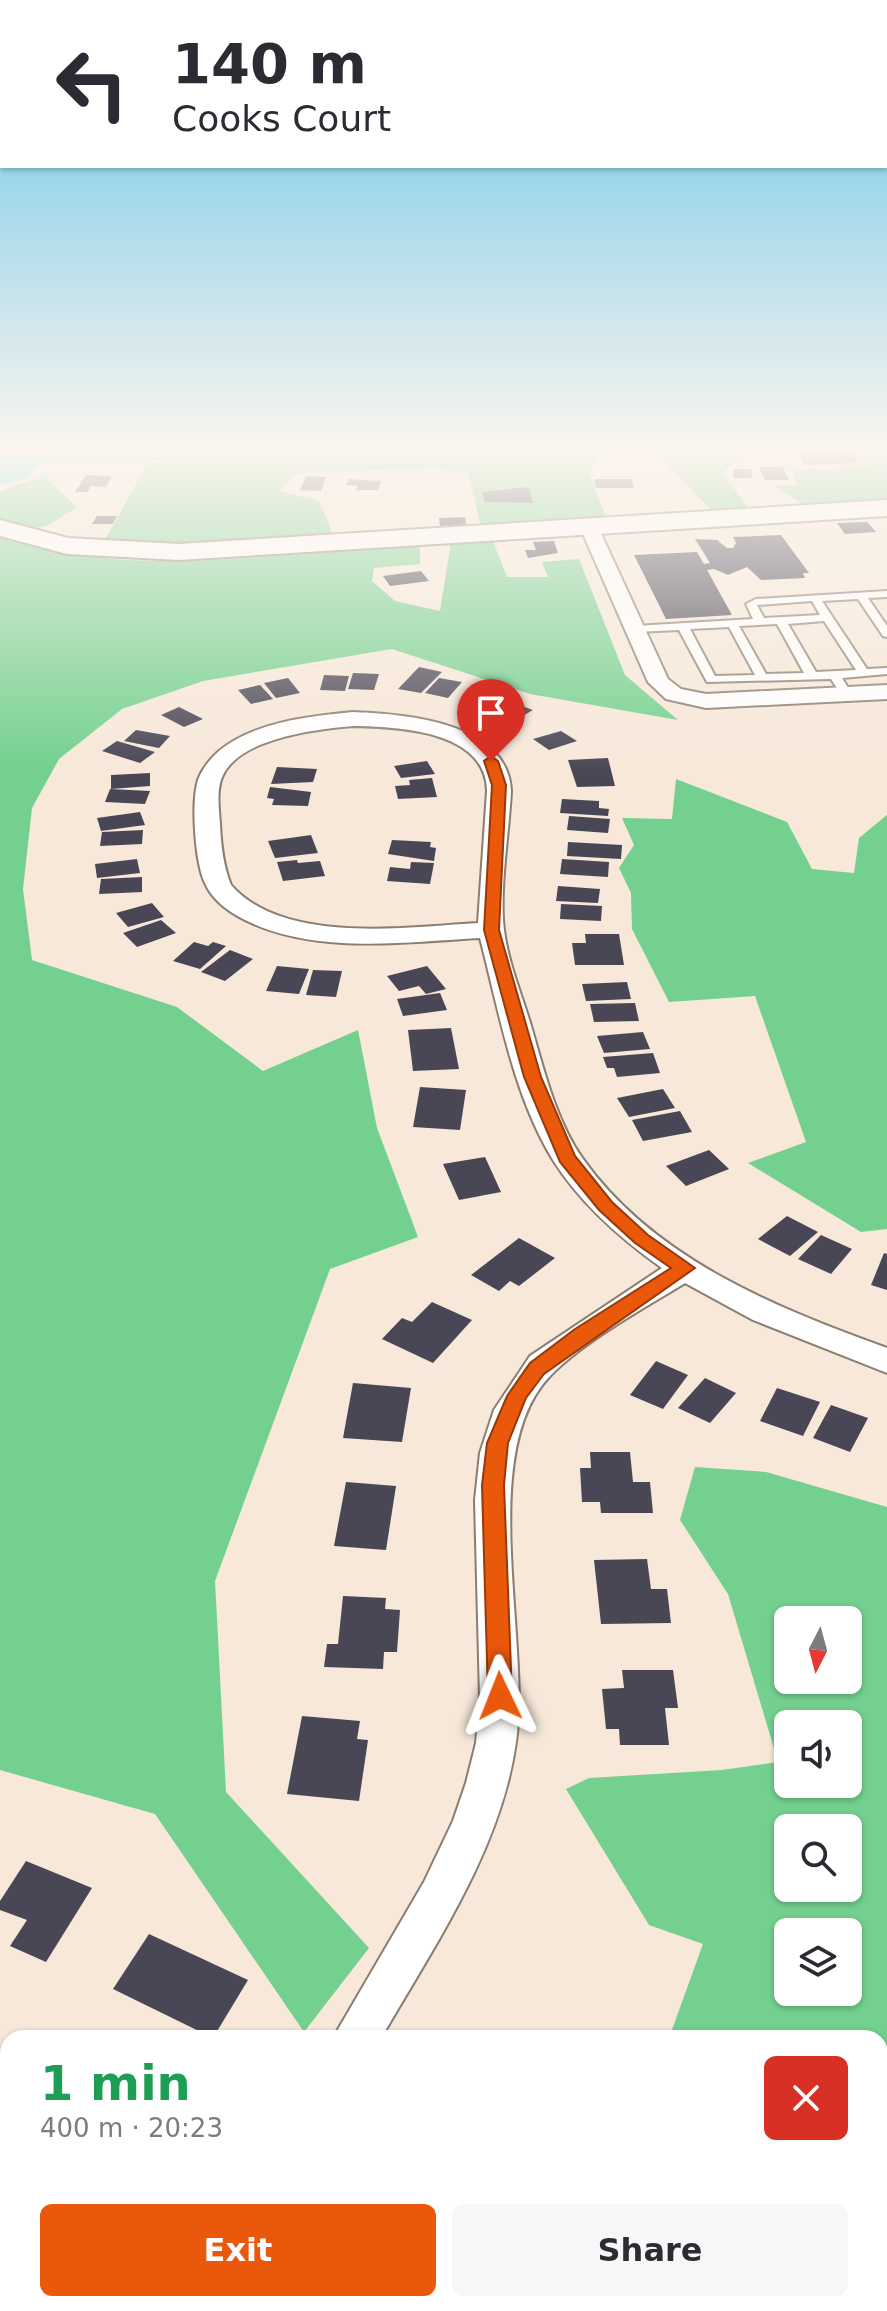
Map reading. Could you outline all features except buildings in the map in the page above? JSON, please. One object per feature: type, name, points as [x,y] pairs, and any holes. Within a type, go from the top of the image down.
[{"type":"street","points":[[602,556],[659,682],[674,694],[706,701],[887,692]]},
{"type":"street","points":[[491,930],[394,934],[315,931],[273,922],[243,909],[220,888],[213,872],[208,786],[217,766],[233,752],[258,740],[322,721],[380,719],[448,733],[491,761],[499,785],[491,930],[532,1077],[566,1158],[605,1206],[641,1239],[685,1268],[722,1290],[821,1337],[887,1361]]},
{"type":"street","points":[[361,2030],[454,1865],[480,1803],[496,1744],[500,1696],[493,1485],[498,1443],[517,1396],[537,1368],[583,1334],[685,1268]]},
{"type":"lane","points":[[760,622],[753,602],[887,594]]},
{"type":"lane","points":[[861,596],[887,634]]},
{"type":"lane","points":[[815,598],[863,672]]},
{"type":"lane","points":[[635,629],[827,618]]},
{"type":"lane","points":[[781,621],[812,676]]},
{"type":"lane","points":[[732,623],[762,678]]},
{"type":"lane","points":[[683,626],[711,680],[887,671]]},
{"type":"lane","points":[[834,675],[846,694]]},
{"type":"green space","points":[[0,556],[190,561],[273,556],[420,556],[420,564],[374,568],[372,581],[395,601],[440,611],[449,556],[499,556],[507,577],[548,577],[542,562],[579,559],[625,675],[678,720],[530,694],[392,649],[203,681],[122,709],[59,759],[32,808],[23,889],[32,960],[177,1007],[263,1071],[358,1030],[377,1128],[418,1237],[330,1269],[215,1581],[226,1792],[369,1948],[303,2030],[155,1814],[0,1770]]},
{"type":"green space","points":[[676,779],[787,822],[812,869],[854,873],[859,838],[887,815],[887,1229],[861,1232],[748,1163],[806,1142],[755,996],[669,1002],[632,929],[631,893],[619,868],[634,845],[622,818],[672,819]]},
{"type":"green space","points":[[695,1467],[766,1472],[887,1507],[887,2030],[672,2030],[703,1944],[649,1925],[566,1789],[589,1778],[722,1770],[774,1763],[774,1798],[862,1798],[862,1710],[774,1710],[774,1749],[728,1594],[680,1520]]},
{"type":"route","points":[[491,761],[499,785],[491,930],[532,1077],[566,1158],[605,1206],[641,1239],[685,1268],[583,1334],[537,1368],[517,1396],[498,1443],[493,1485],[500,1696]]}]
